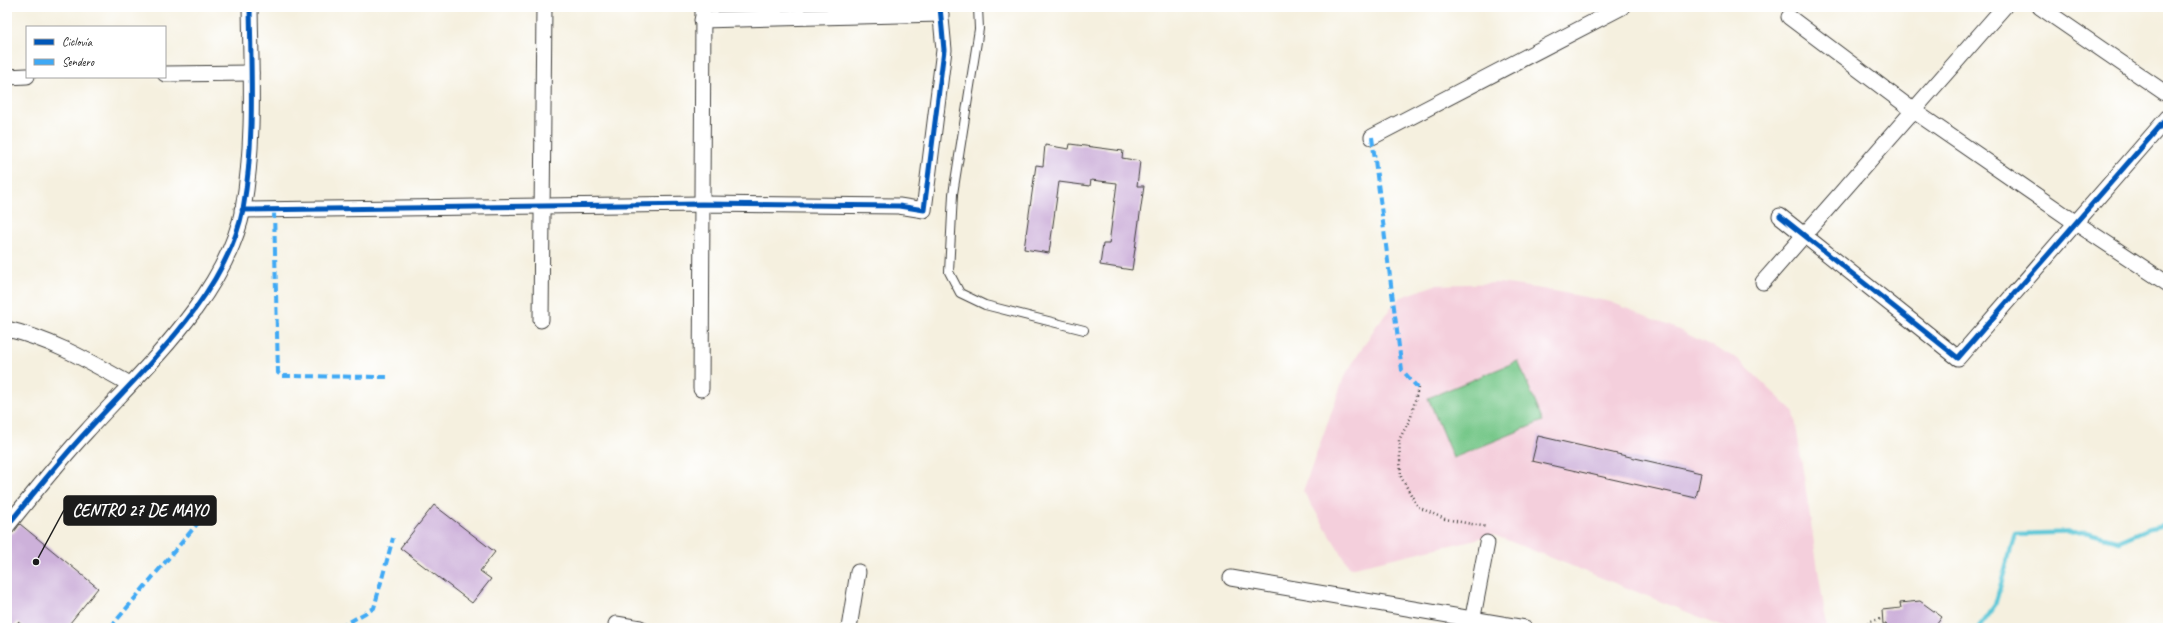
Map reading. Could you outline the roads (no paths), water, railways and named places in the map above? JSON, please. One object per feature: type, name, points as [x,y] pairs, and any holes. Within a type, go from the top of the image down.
[{"type":"street","points":[[7,526],[85,433],[196,309],[225,262],[242,210],[251,144],[250,7]]},
{"type":"street","points":[[541,320],[544,7]]},
{"type":"street","points":[[1372,137],[1622,7]]},
{"type":"street","points":[[1763,282],[1805,236],[2004,7]]},
{"type":"street","points":[[2040,7],[2168,94]]},
{"type":"street","points":[[242,210],[702,204],[899,206],[924,210],[944,50],[941,10],[702,13],[702,204],[701,389]]},
{"type":"street","points":[[1788,17],[1914,111],[2076,223],[2168,284]]},
{"type":"street","points":[[166,74],[251,73]]},
{"type":"street","points":[[7,76],[26,76]]},
{"type":"street","points":[[1780,216],[1958,358],[2168,117]]},
{"type":"street","points":[[7,330],[26,334],[69,351],[130,384]]},
{"type":"street","points":[[1471,623],[1487,543]]},
{"type":"street","points":[[849,628],[858,572]]},
{"type":"street","points":[[1231,578],[1471,623],[1525,628]]},
{"type":"street","points":[[616,624],[640,628]]},
{"type":"lane","points":[[978,7],[979,29],[953,194],[949,272],[960,293],[985,305],[1084,330]]},
{"type":"waterway","points":[[1978,628],[1995,605],[2015,534],[2085,532],[2119,541],[2150,528],[2168,524]]},
{"type":"place","name":"CENTRO 27 DE MAYO","points":[[36,562]]}]
